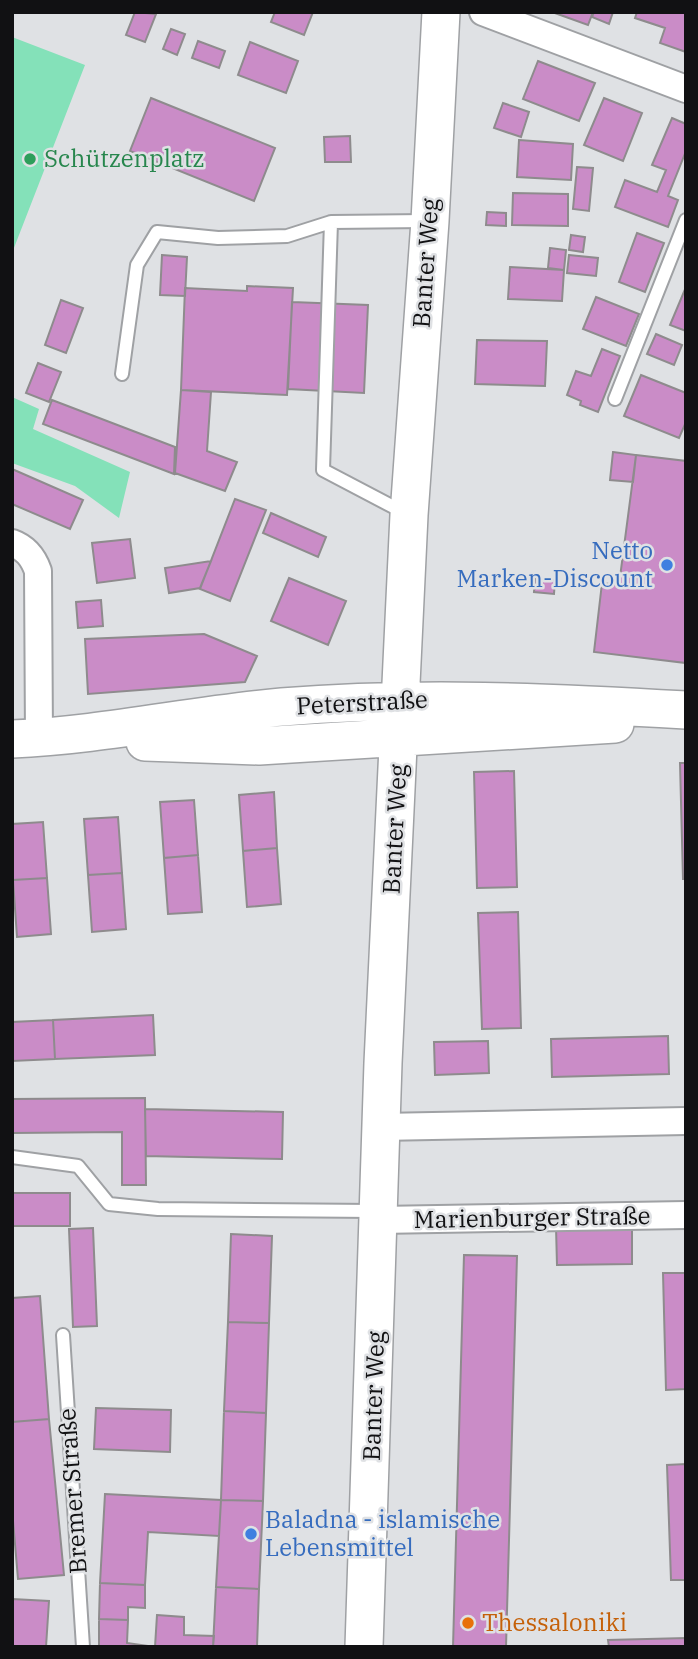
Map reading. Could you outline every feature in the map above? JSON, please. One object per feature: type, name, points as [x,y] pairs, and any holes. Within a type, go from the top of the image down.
[{"type":"main road","name":"Banter Weg","points":[[364,1647],[381,1127],[409,515],[430,221],[440,12]]},
{"type":"main road","name":"Peterstraße","points":[[26,739],[280,707],[401,699],[515,700],[686,710]]},
{"type":"main road","name":"Peterstraße","points":[[26,739],[259,747],[400,736],[515,733],[686,719]]},
{"type":"street","points":[[483,12],[686,89]]},
{"type":"street","points":[[12,543],[22,547],[33,559],[38,571],[26,739]]},
{"type":"street","points":[[381,1127],[686,1121]]},
{"type":"street","name":"Marienburger Straße","points":[[379,1215],[686,1215]]},
{"type":"lane","points":[[615,399],[686,220]]},
{"type":"lane","points":[[122,374],[137,265],[157,232],[218,238],[287,236],[331,222],[430,221]]},
{"type":"lane","points":[[331,222],[323,470],[409,515]]},
{"type":"lane","points":[[12,1157],[78,1166],[109,1204],[158,1209],[379,1215]]},
{"type":"lane","name":"Bremer Straße","points":[[63,1335],[83,1647]]},
{"type":"green space","name":"Schützenplatz","points":[[12,37],[85,65],[12,253]]},
{"type":"green space","points":[[12,397],[39,409],[33,429],[130,472],[119,518],[75,486],[12,463]]},
{"type":"building","points":[[135,12],[156,14],[145,42],[126,35]]},
{"type":"building","points":[[275,12],[313,12],[304,35],[271,22]]},
{"type":"building","points":[[552,12],[593,12],[588,25]]},
{"type":"building","points":[[594,12],[613,12],[609,24],[592,17]]},
{"type":"building","points":[[637,12],[686,12],[686,52],[660,43],[665,28],[635,18]]},
{"type":"building","points":[[171,29],[185,34],[177,55],[163,49]]},
{"type":"building","points":[[198,41],[225,51],[219,68],[192,58]]},
{"type":"building","points":[[250,42],[298,61],[286,93],[238,75]]},
{"type":"building","points":[[538,61],[595,83],[579,121],[523,99]]},
{"type":"building","points":[[151,98],[275,148],[254,201],[130,151]]},
{"type":"building","points":[[604,98],[642,113],[623,161],[584,145]]},
{"type":"building","points":[[503,103],[529,112],[521,137],[494,128]]},
{"type":"building","points":[[672,118],[686,124],[686,151],[668,196],[678,200],[668,227],[615,207],[625,180],[657,192],[666,170],[652,165]]},
{"type":"building","points":[[350,136],[351,162],[325,162],[324,137]]},
{"type":"building","points":[[519,140],[573,144],[571,180],[517,177]]},
{"type":"building","points":[[577,167],[593,168],[589,211],[573,209]]},
{"type":"building","points":[[513,193],[568,194],[568,226],[512,225]]},
{"type":"building","points":[[487,212],[506,213],[506,226],[486,225]]},
{"type":"building","points":[[637,233],[664,243],[645,292],[619,282]]},
{"type":"building","points":[[571,235],[585,237],[583,252],[569,250]]},
{"type":"building","points":[[550,248],[566,250],[564,270],[548,268]]},
{"type":"building","points":[[162,255],[187,257],[185,296],[160,295]]},
{"type":"building","points":[[569,255],[598,258],[596,276],[567,273]]},
{"type":"building","points":[[510,267],[564,270],[562,301],[508,299]]},
{"type":"building","points":[[247,286],[293,288],[287,395],[181,390],[185,288],[247,291]]},
{"type":"building","points":[[686,287],[686,331],[670,325]]},
{"type":"building","points":[[596,297],[639,314],[626,346],[583,329]]},
{"type":"building","points":[[61,300],[83,308],[66,353],[45,345]]},
{"type":"building","points":[[292,302],[368,305],[364,393],[288,389]]},
{"type":"building","points":[[656,334],[682,345],[674,365],[647,354]]},
{"type":"building","points":[[477,340],[547,341],[545,386],[475,384]]},
{"type":"building","points":[[602,349],[620,356],[598,412],[580,405],[581,401],[567,395],[576,371],[591,376]]},
{"type":"building","points":[[38,363],[61,372],[49,402],[26,393]]},
{"type":"building","points":[[641,375],[686,393],[686,422],[679,438],[624,416]]},
{"type":"building","points":[[181,390],[211,392],[207,451],[237,462],[225,491],[175,473]]},
{"type":"building","points":[[52,400],[175,447],[174,474],[43,424]]},
{"type":"building","points":[[613,452],[636,455],[633,482],[610,480]]},
{"type":"building","points":[[636,455],[686,461],[686,663],[594,652],[602,583],[619,585]]},
{"type":"building","points":[[12,469],[83,500],[70,529],[12,504]]},
{"type":"building","points":[[235,499],[266,510],[230,601],[200,589]]},
{"type":"building","points":[[271,513],[326,537],[318,557],[263,533]]},
{"type":"building","points":[[130,539],[135,578],[97,583],[92,543]]},
{"type":"building","points":[[211,561],[200,588],[169,593],[165,568]]},
{"type":"building","points":[[289,578],[346,601],[328,645],[271,621]]},
{"type":"building","points":[[535,579],[555,580],[554,594],[534,592]]},
{"type":"building","points":[[101,600],[103,626],[78,628],[76,602]]},
{"type":"building","points":[[204,634],[257,656],[245,682],[88,694],[85,639]]},
{"type":"building","points":[[680,763],[686,763],[686,879],[683,879]]},
{"type":"building","points":[[514,771],[517,887],[477,888],[474,772]]},
{"type":"building","points":[[274,792],[277,848],[243,851],[239,795]]},
{"type":"building","points":[[194,800],[198,855],[164,858],[160,802]]},
{"type":"building","points":[[118,817],[122,873],[88,875],[84,819]]},
{"type":"building","points":[[43,822],[47,878],[13,880],[12,824]]},
{"type":"building","points":[[277,848],[281,904],[247,907],[243,851]]},
{"type":"building","points":[[198,855],[202,912],[168,914],[164,858]]},
{"type":"building","points":[[122,873],[126,929],[92,932],[88,875]]},
{"type":"building","points":[[47,878],[51,934],[17,937],[13,880]]},
{"type":"building","points":[[518,912],[521,1028],[482,1029],[478,913]]},
{"type":"building","points":[[153,1015],[155,1055],[55,1059],[53,1020]]},
{"type":"building","points":[[53,1020],[55,1059],[12,1061],[12,1022]]},
{"type":"building","points":[[668,1036],[669,1074],[552,1077],[551,1039]]},
{"type":"building","points":[[488,1041],[489,1073],[435,1075],[434,1042]]},
{"type":"building","points":[[145,1098],[146,1185],[122,1185],[122,1132],[12,1133],[12,1099]]},
{"type":"building","points":[[145,1109],[283,1112],[282,1159],[146,1156]]},
{"type":"building","points":[[12,1193],[70,1193],[70,1226],[12,1226]]},
{"type":"building","points":[[632,1226],[632,1264],[557,1265],[556,1227]]},
{"type":"building","points":[[93,1228],[97,1326],[73,1327],[69,1229]]},
{"type":"building","points":[[231,1234],[272,1236],[269,1323],[228,1322]]},
{"type":"building","points":[[464,1255],[517,1256],[506,1647],[453,1647]]},
{"type":"building","points":[[663,1273],[686,1273],[686,1389],[666,1390]]},
{"type":"building","points":[[40,1296],[49,1419],[12,1422],[12,1298]]},
{"type":"building","points":[[228,1322],[269,1323],[266,1413],[224,1411]]},
{"type":"building","points":[[96,1408],[171,1410],[170,1452],[94,1449]]},
{"type":"building","points":[[224,1411],[266,1413],[263,1501],[221,1500]]},
{"type":"building","points":[[49,1419],[64,1575],[18,1579],[12,1509],[12,1422]]},
{"type":"building","points":[[686,1464],[686,1580],[671,1580],[667,1465]]},
{"type":"building","points":[[105,1494],[221,1500],[219,1536],[148,1532],[145,1585],[100,1583]]},
{"type":"building","points":[[221,1500],[263,1501],[259,1589],[216,1587]]},
{"type":"building","points":[[100,1583],[145,1585],[145,1608],[128,1607],[128,1620],[99,1619]]},
{"type":"building","points":[[216,1587],[259,1589],[257,1647],[213,1647]]},
{"type":"building","points":[[12,1599],[49,1601],[46,1647],[12,1647]]},
{"type":"building","points":[[157,1615],[184,1617],[184,1635],[214,1636],[213,1647],[155,1647]]},
{"type":"building","points":[[99,1619],[128,1620],[127,1643],[155,1647],[99,1647]]},
{"type":"building","points":[[686,1638],[686,1647],[609,1647],[608,1640]]},
{"type":"place","name":"Schützenplatz","points":[[30,159]]},
{"type":"place","name":"Netto Marken-Discount","points":[[667,565]]},
{"type":"place","name":"Baladna - islamische Lebensmittel","points":[[251,1534]]},
{"type":"place","name":"Thessaloniki","points":[[468,1623]]}]
